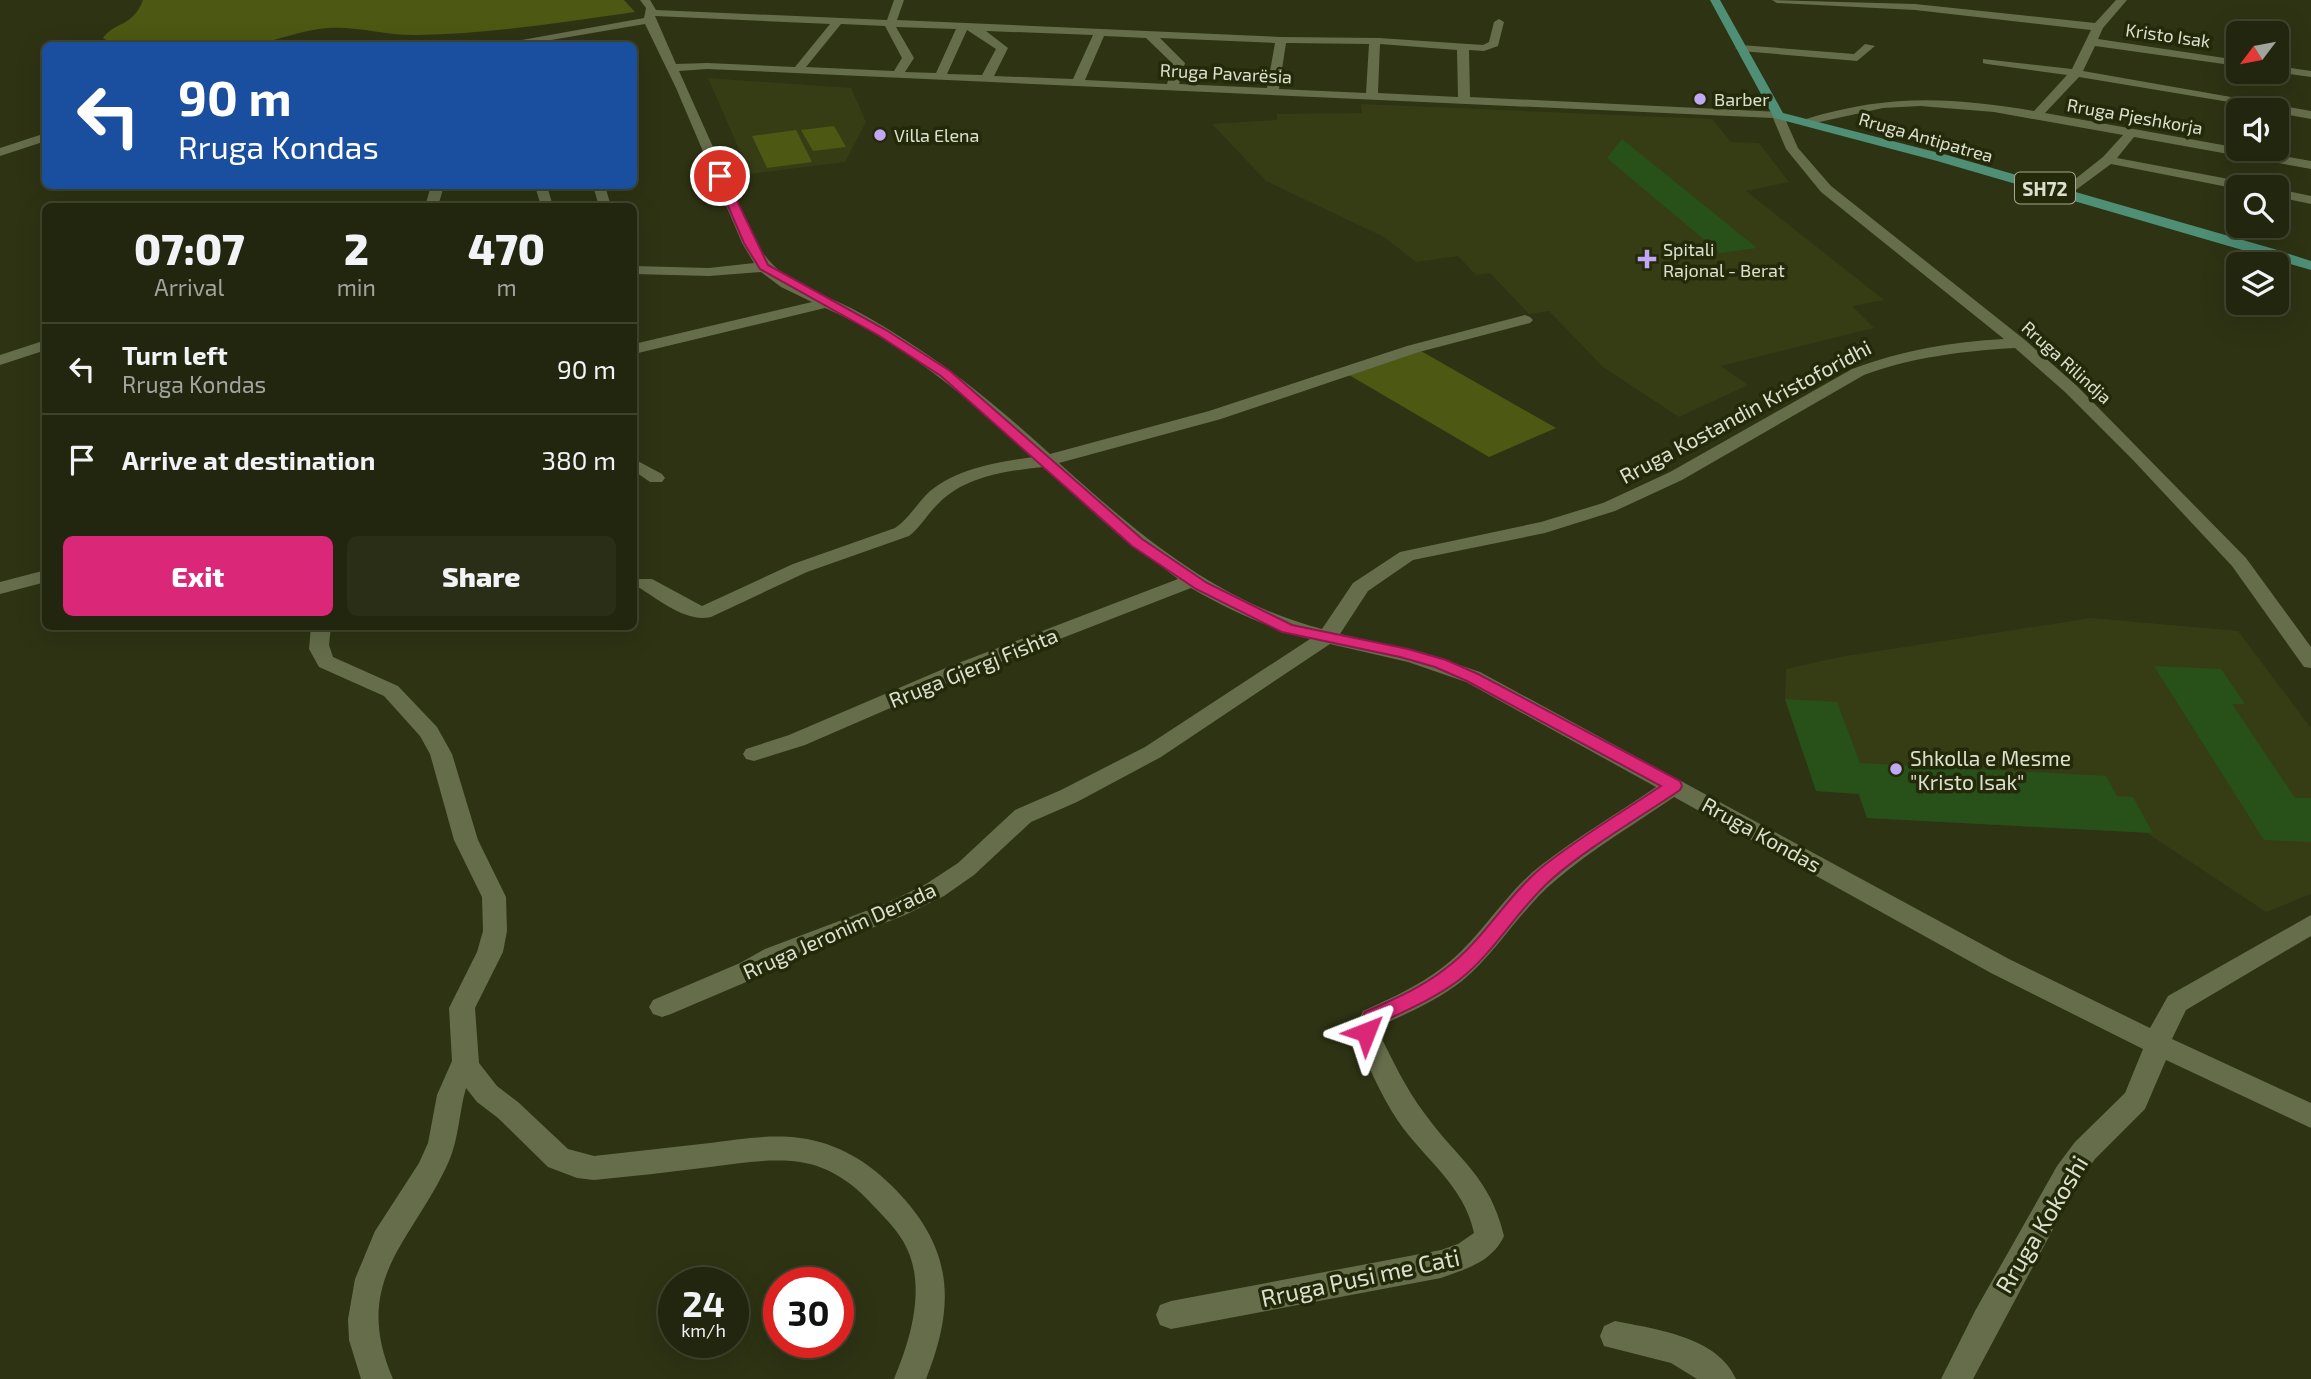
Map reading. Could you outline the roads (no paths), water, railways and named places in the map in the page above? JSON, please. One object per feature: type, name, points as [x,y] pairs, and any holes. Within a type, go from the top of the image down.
[{"type":"main road","points":[[1715,0],[1777,115]]},
{"type":"main road","name":"Rruga Antipatrea","points":[[1777,115],[2065,194],[2311,266]]},
{"type":"street","points":[[897,75],[908,58],[890,24],[899,0]]},
{"type":"street","points":[[1777,0],[1915,7],[2098,27]]},
{"type":"street","points":[[2036,116],[2076,73],[2098,27],[2122,0]]},
{"type":"street","points":[[637,270],[709,272],[764,267],[750,243],[648,11]]},
{"type":"street","points":[[556,41],[648,11],[837,22],[1281,40],[1375,41],[1463,47],[1491,47],[1499,22]]},
{"type":"street","points":[[798,71],[837,22]]},
{"type":"street","points":[[940,77],[968,27]]},
{"type":"street","points":[[968,27],[1002,48],[986,79]]},
{"type":"street","points":[[1077,83],[1100,32]]},
{"type":"street","points":[[1149,34],[1180,63],[1172,88]]},
{"type":"street","points":[[1272,93],[1281,40]]},
{"type":"street","points":[[1371,97],[1375,41]]},
{"type":"street","name":"Kristo Isak","points":[[2093,42],[2226,61]]},
{"type":"street","points":[[1741,48],[1857,58],[1869,46]]},
{"type":"street","points":[[1463,47],[1464,102]]},
{"type":"street","points":[[1987,61],[2076,73],[2311,114]]},
{"type":"street","name":"Rruga Pavarësia","points":[[673,68],[698,66],[1777,115]]},
{"type":"street","points":[[2289,71],[2311,74]]},
{"type":"street","name":"Rruga Pjeshkorja","points":[[1810,122],[1849,110],[1907,102],[1944,103],[2131,132],[2311,165]]},
{"type":"street","name":"Rruga Rilindja","points":[[1777,115],[1792,149],[1826,189],[2019,343],[2129,446],[2239,562],[2311,662]]},
{"type":"street","points":[[2065,194],[2108,160],[2131,132]]},
{"type":"street","points":[[0,152],[42,138]]},
{"type":"street","points":[[2108,160],[2226,182]]},
{"type":"street","points":[[2289,195],[2311,200]]},
{"type":"street","name":"Rruga Kondas","points":[[764,267],[824,303],[882,333],[945,373],[1137,542],[1193,580],[1288,629],[1402,652],[1441,663],[1473,677],[2000,966],[2311,1116]]},
{"type":"street","points":[[637,348],[824,303]]},
{"type":"street","points":[[645,583],[691,610],[704,613],[800,568],[902,532],[913,524],[933,498],[970,476],[997,467],[1045,461],[1215,415],[1413,349],[1525,320]]},
{"type":"street","name":"Rruga Kostandin Kristoforidhi","points":[[1325,638],[1338,624],[1360,587],[1407,556],[1545,527],[1609,507],[1676,476],[1858,372],[1887,360],[1940,348],[2019,343]]},
{"type":"street","points":[[0,360],[42,346]]},
{"type":"street","points":[[637,466],[656,478]]},
{"type":"street","points":[[0,588],[42,577]]},
{"type":"street","name":"Rruga Gjergj Fishta","points":[[754,754],[797,740],[955,672],[1193,580]]},
{"type":"street","points":[[320,630],[318,643],[320,654],[326,662],[379,683],[391,691],[429,732],[445,767],[466,840],[494,897],[495,931],[490,952],[462,1009],[466,1063],[477,1085],[508,1110],[552,1153],[577,1166],[594,1168],[758,1149],[785,1149],[827,1156],[856,1171],[901,1216],[915,1234],[926,1258],[931,1285],[929,1315],[923,1351],[910,1379]]},
{"type":"street","name":"Rruga Jeronim Derada","points":[[662,1007],[750,970],[774,956],[896,909],[935,890],[982,855],[1007,828],[1023,816],[1069,796],[1153,752],[1325,638]]},
{"type":"street","name":"Rruga Pusi me Cati","points":[[1171,1315],[1441,1264],[1467,1255],[1482,1246],[1489,1236],[1486,1215],[1473,1189],[1407,1112],[1366,1032],[1367,1025],[1372,1018],[1418,997],[1453,974],[1487,941],[1519,899],[1549,872],[1674,786]]},
{"type":"street","name":"Rruga Kokoshi","points":[[1957,1379],[1981,1325],[2062,1181],[2101,1132],[2133,1104],[2143,1087],[2155,1043],[2167,1016],[2177,1003],[2311,923]]},
{"type":"street","points":[[377,1379],[368,1361],[363,1338],[363,1308],[372,1269],[390,1232],[433,1164],[446,1132],[455,1079],[466,1063]]},
{"type":"street","points":[[1615,1336],[1679,1349],[1706,1365],[1720,1379]]},
{"type":"place","name":"Barber","points":[[1700,99]]},
{"type":"place","name":"Villa Elena","points":[[880,135]]},
{"type":"place","name":"Spitali Rajonal - Berat","points":[[1647,259]]},
{"type":"place","name":"Shkolla e Mesme \"Kristo Isak\"","points":[[1896,769]]}]
